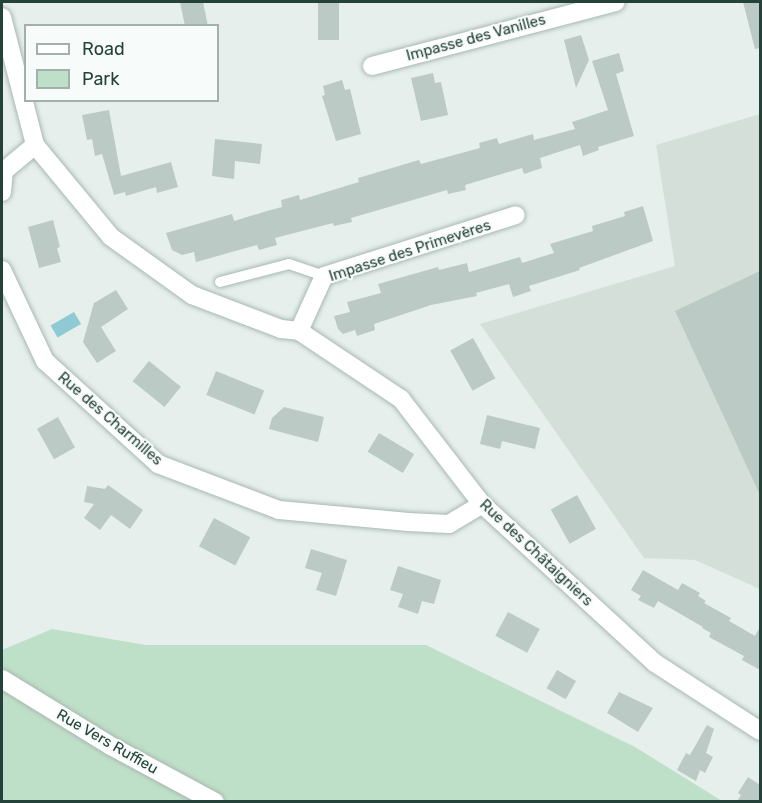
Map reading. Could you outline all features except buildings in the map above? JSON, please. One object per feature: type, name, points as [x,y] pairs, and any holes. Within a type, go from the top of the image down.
[{"type":"street","name":"Impasse des Vanilles","points":[[372,66],[616,2]]},
{"type":"street","name":"Rue des Châtaigniers","points":[[2,16],[35,145],[111,237],[192,295],[281,329],[299,331],[400,399],[482,504],[655,663],[760,731]]},
{"type":"street","points":[[2,192],[4,171],[35,145]]},
{"type":"street","name":"Impasse des Primevères","points":[[299,331],[324,276],[516,215]]},
{"type":"street","name":"Rue des Charmilles","points":[[2,270],[45,361],[158,464],[279,510],[450,524],[482,504]]},
{"type":"street","name":"Rue Vers Ruffieu","points":[[2,679],[121,751],[215,801]]},
{"type":"lane","points":[[220,282],[289,264],[324,276]]},
{"type":"shaded area","points":[[760,114],[760,589],[695,560],[644,558],[480,324],[675,266],[656,145]]},
{"type":"green space","points":[[52,629],[146,645],[426,645],[635,747],[722,801],[2,802],[2,650]]},
{"type":"water","points":[[74,312],[81,324],[58,338],[51,326]]}]
